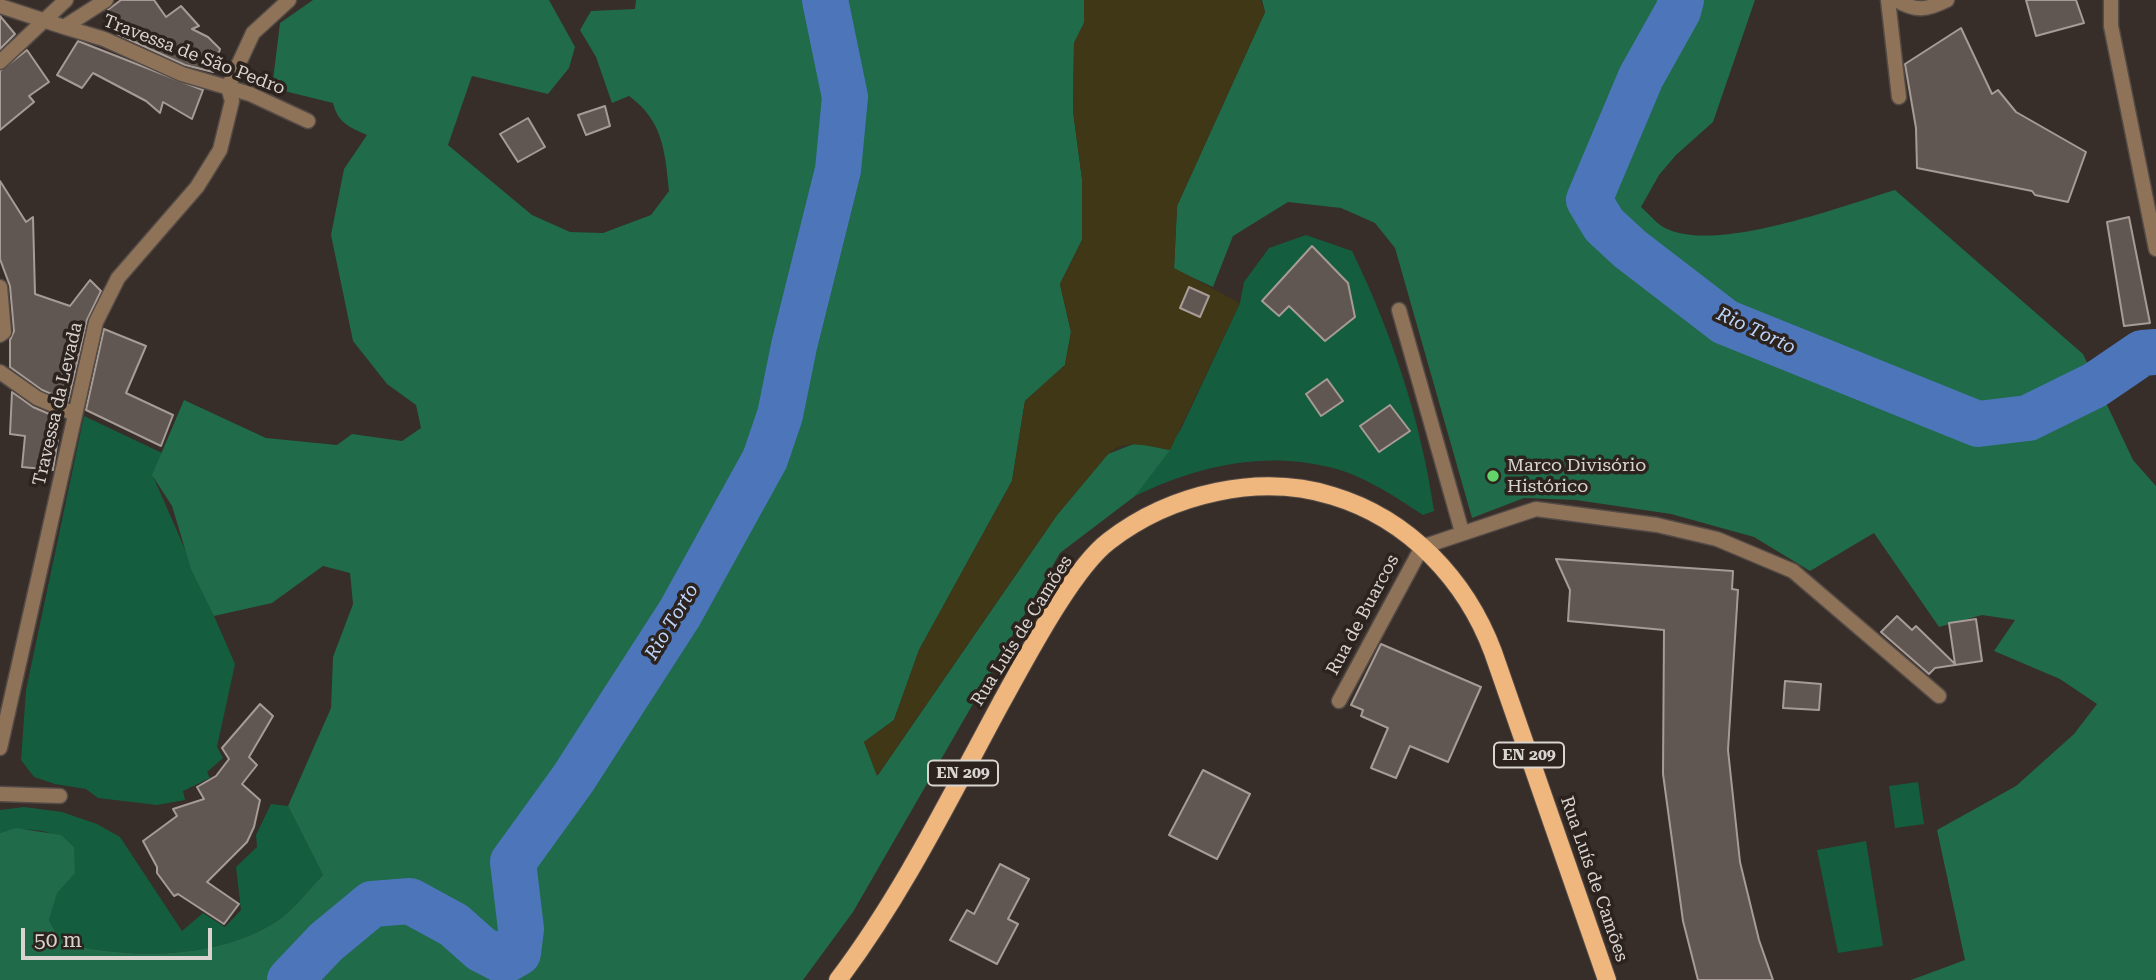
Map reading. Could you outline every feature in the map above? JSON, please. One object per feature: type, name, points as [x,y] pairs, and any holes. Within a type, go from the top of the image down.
[{"type":"main road","name":"Rua Luís de Camões","points":[[838,980],[918,860],[1024,661],[1086,565],[1108,541],[1160,512],[1222,489],[1275,484],[1349,500],[1395,524],[1453,577],[1481,621],[1607,980]]},
{"type":"street","points":[[0,62],[66,0]]},
{"type":"street","points":[[64,27],[106,0]]},
{"type":"street","name":"Travessa da Levada","points":[[0,748],[96,322],[118,278],[197,187],[220,150],[232,101],[229,87],[253,33],[289,0]]},
{"type":"street","points":[[1888,0],[1899,97]]},
{"type":"street","points":[[1896,0],[1908,7],[1922,10],[1947,0]]},
{"type":"street","points":[[2111,0],[2111,26],[2156,249]]},
{"type":"street","points":[[0,6],[44,18]]},
{"type":"street","name":"Travessa de São Pedro","points":[[44,18],[104,39],[182,74],[229,87],[308,121]]},
{"type":"street","points":[[0,287],[6,320],[4,332],[0,335]]},
{"type":"street","points":[[1399,310],[1462,532]]},
{"type":"street","points":[[0,372],[37,398],[75,414]]},
{"type":"street","points":[[1422,547],[1536,509],[1657,525],[1717,539],[1793,571],[1939,696]]},
{"type":"street","name":"Rua de Buarcos","points":[[1339,701],[1422,547]]},
{"type":"street","points":[[0,794],[60,796]]},
{"type":"green space","points":[[313,0],[549,0],[575,47],[569,68],[548,94],[472,76],[448,145],[532,215],[570,232],[603,233],[651,215],[669,191],[664,150],[656,126],[629,96],[612,103],[596,57],[580,30],[591,11],[635,9],[636,0],[1084,0],[1084,23],[1074,43],[1073,111],[1082,179],[1082,240],[1060,284],[1071,332],[1065,365],[1025,401],[1012,481],[919,650],[894,720],[864,742],[878,775],[1057,515],[1108,454],[1136,443],[1170,450],[1135,496],[1060,553],[853,912],[803,980],[0,980],[0,833],[16,828],[61,835],[74,847],[75,873],[57,893],[49,920],[61,942],[114,952],[142,954],[200,950],[253,934],[277,921],[295,906],[323,875],[288,806],[331,708],[333,657],[353,604],[350,573],[323,566],[272,603],[214,616],[191,569],[172,506],[152,475],[184,400],[266,438],[337,445],[352,434],[402,441],[421,428],[416,405],[387,384],[353,341],[331,235],[344,169],[367,135],[345,124],[333,103],[272,88],[280,23]]},
{"type":"green space","points":[[1262,0],[1755,0],[1713,122],[1676,155],[1659,175],[1641,207],[1665,228],[1687,234],[1715,235],[1779,225],[1895,190],[2083,354],[2133,460],[2156,486],[2156,980],[1911,980],[1965,960],[1937,830],[2016,786],[2074,734],[2097,704],[2060,679],[1994,651],[2015,620],[1982,615],[1939,627],[1874,533],[1810,571],[1754,537],[1671,514],[1576,500],[1524,498],[1472,518],[1395,248],[1375,223],[1341,208],[1288,202],[1233,236],[1213,287],[1174,269],[1177,206],[1265,12]]},
{"type":"green space","points":[[1306,235],[1352,251],[1380,314],[1403,378],[1421,444],[1434,511],[1423,515],[1379,488],[1333,468],[1282,461],[1256,461],[1207,469],[1158,485],[1135,496],[1181,429],[1240,303],[1244,282],[1269,248]]},
{"type":"green space","points":[[84,416],[162,453],[153,476],[235,664],[217,747],[223,758],[207,772],[210,778],[183,791],[185,800],[157,805],[98,798],[86,789],[34,777],[21,760],[26,690]]},
{"type":"green space","points":[[1918,782],[1924,824],[1895,828],[1889,786]]},
{"type":"green space","points":[[271,804],[288,806],[323,875],[295,906],[277,921],[254,934],[200,950],[142,954],[86,948],[61,942],[49,920],[57,889],[74,847],[58,836],[39,831],[0,833],[0,810],[24,807],[62,812],[97,824],[120,837],[182,931],[203,913],[225,927],[241,910],[236,867],[257,847],[256,835]]},
{"type":"green space","points":[[1866,841],[1883,946],[1838,953],[1817,850]]},
{"type":"sand","points":[[1084,0],[1261,0],[1265,12],[1177,206],[1174,268],[1240,303],[1170,450],[1130,445],[1122,446],[1108,454],[1057,515],[877,776],[864,742],[894,720],[919,650],[1012,481],[1025,401],[1065,365],[1071,332],[1060,284],[1082,240],[1082,179],[1073,111],[1074,43],[1084,23]]},
{"type":"building","points":[[121,0],[154,0],[166,17],[181,6],[199,26],[192,29],[208,37],[220,49],[213,72],[185,65],[117,34],[105,12]]},
{"type":"building","points":[[2026,0],[2076,0],[2084,23],[2036,36]]},
{"type":"building","points":[[0,16],[15,34],[0,49]]},
{"type":"building","points":[[1961,28],[1992,94],[1998,90],[2016,112],[2086,152],[2068,202],[2035,195],[2032,191],[1917,168],[1916,128],[1905,64]]},
{"type":"building","points":[[78,41],[203,90],[192,119],[163,102],[160,113],[146,101],[93,73],[82,88],[57,75]]},
{"type":"building","points":[[27,50],[49,82],[29,96],[34,102],[0,130],[0,71]]},
{"type":"building","points":[[605,106],[610,126],[586,135],[578,115]]},
{"type":"building","points":[[528,118],[545,147],[518,162],[500,134]]},
{"type":"building","points":[[0,181],[26,222],[33,217],[35,294],[70,306],[90,280],[101,291],[87,320],[68,401],[42,390],[10,367],[10,340],[14,331],[10,286],[0,259]]},
{"type":"building","points":[[2129,217],[2150,323],[2124,326],[2107,222]]},
{"type":"building","points":[[1312,246],[1348,283],[1355,317],[1325,341],[1289,306],[1279,316],[1262,301]]},
{"type":"building","points":[[1189,287],[1209,296],[1200,317],[1180,308]]},
{"type":"building","points":[[104,329],[146,346],[126,393],[173,415],[161,446],[86,410]]},
{"type":"building","points":[[1327,379],[1343,401],[1321,416],[1306,394]]},
{"type":"building","points":[[12,392],[33,407],[61,419],[53,470],[22,467],[25,436],[10,434]]},
{"type":"building","points":[[1390,405],[1410,431],[1379,452],[1360,426]]},
{"type":"building","points":[[1556,559],[1733,571],[1732,589],[1738,590],[1728,750],[1740,862],[1759,940],[1773,980],[1698,980],[1683,921],[1663,774],[1664,630],[1568,621],[1570,590]]},
{"type":"building","points":[[1897,616],[1912,630],[1916,626],[1955,664],[1949,623],[1976,619],[1982,661],[1935,668],[1929,674],[1881,632]]},
{"type":"building","points":[[1381,644],[1481,687],[1448,762],[1410,746],[1396,778],[1371,768],[1388,728],[1361,716],[1363,710],[1351,705]]},
{"type":"building","points":[[1785,681],[1821,684],[1819,710],[1783,708]]},
{"type":"building","points":[[260,704],[273,716],[249,757],[257,765],[242,784],[260,800],[254,827],[247,842],[207,882],[239,904],[224,924],[178,894],[174,896],[157,873],[157,867],[143,841],[177,816],[173,809],[204,799],[197,787],[216,776],[229,759],[222,748]]},
{"type":"building","points":[[1203,770],[1250,794],[1217,859],[1169,835]]},
{"type":"building","points":[[1000,864],[1029,879],[1008,919],[1018,924],[997,964],[950,940],[967,910],[974,914]]},
{"type":"waterway","name":"Rio Torto","points":[[290,980],[326,942],[372,904],[410,901],[454,925],[481,949],[504,961],[518,953],[521,929],[513,862],[573,779],[680,613],[765,459],[780,415],[794,346],[838,170],[845,97],[825,0]]},
{"type":"waterway","name":"Rio Torto","points":[[1681,0],[1678,11],[1641,77],[1589,200],[1604,225],[1630,249],[1725,322],[1978,424],[2028,418],[2095,385],[2142,353],[2156,352]]},
{"type":"place","name":"Marco Divisório Histórico","points":[[1493,476]]}]
